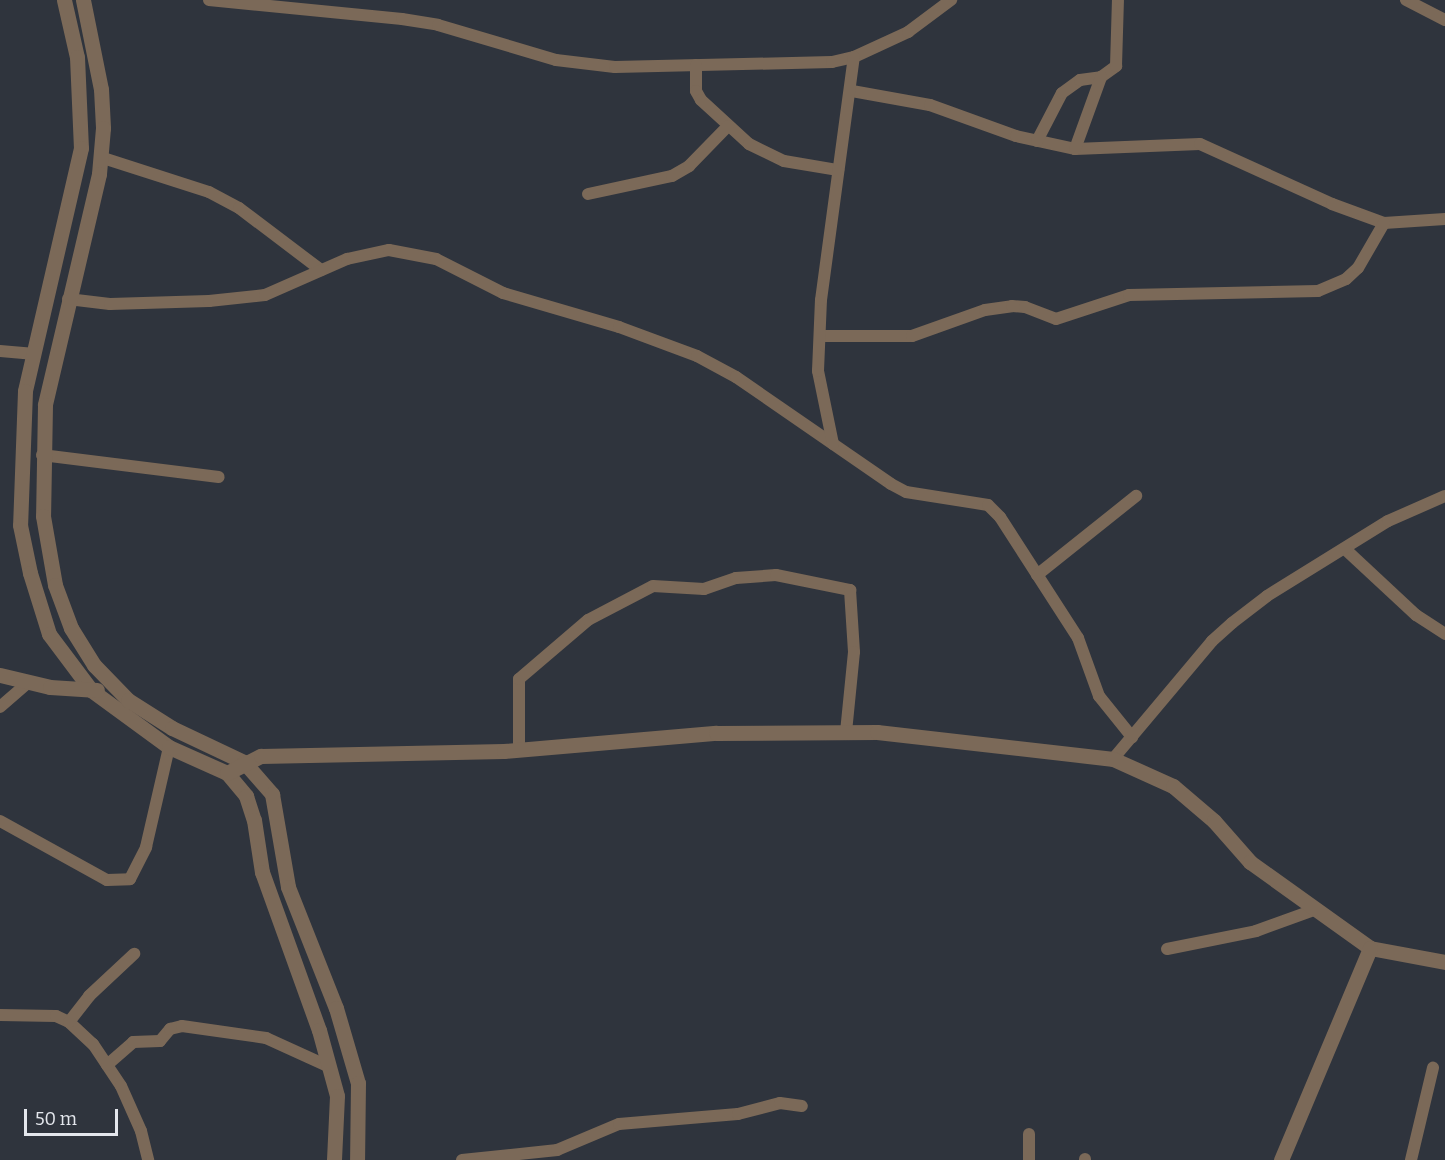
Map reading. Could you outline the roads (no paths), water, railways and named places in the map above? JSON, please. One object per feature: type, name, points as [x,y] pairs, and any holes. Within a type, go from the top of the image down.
[{"type":"street","points":[[64,0],[77,57],[81,148],[32,354],[20,454],[20,525],[49,634],[91,690],[169,747],[227,773],[248,804],[262,872],[330,1067],[337,1096],[334,1160]]},
{"type":"street","points":[[83,0],[101,89],[100,157],[52,367],[42,455],[43,516],[55,585],[71,628],[94,665],[116,688],[172,728],[244,762],[272,794],[288,887],[349,1049],[360,1114],[357,1160]]},
{"type":"street","points":[[208,0],[292,4],[438,25],[586,65],[832,62],[854,57],[908,32],[951,0]]},
{"type":"street","points":[[1037,141],[1062,93],[1080,80],[1101,77],[1116,66],[1119,57],[1116,24],[1118,0]]},
{"type":"street","points":[[1406,0],[1445,20]]},
{"type":"street","points":[[833,444],[818,371],[827,232],[852,91],[854,57]]},
{"type":"street","points":[[696,65],[696,91],[701,100],[729,126],[765,154],[838,170]]},
{"type":"street","points":[[1075,149],[1101,77]]},
{"type":"street","points":[[852,91],[930,105],[1037,141],[1075,149],[1200,144],[1332,204],[1384,223],[1445,219]]},
{"type":"street","points":[[588,194],[672,176],[689,166],[729,126]]},
{"type":"street","points":[[100,157],[209,192],[247,214],[321,270]]},
{"type":"street","points":[[820,336],[912,336],[985,310],[1012,306],[1025,307],[1056,320],[1129,295],[1318,291],[1346,279],[1358,268],[1384,223]]},
{"type":"street","points":[[68,299],[110,304],[220,300],[265,295],[368,252],[389,250],[436,259],[503,293],[619,327],[697,356],[736,377],[906,492],[988,505],[1000,517],[1078,638],[1099,696],[1132,736]]},
{"type":"street","points":[[0,351],[32,354]]},
{"type":"street","points":[[42,455],[219,477]]},
{"type":"street","points":[[1037,575],[1136,496]]},
{"type":"street","points":[[1113,759],[1212,641],[1232,623],[1267,596],[1388,521],[1445,496]]},
{"type":"street","points":[[1345,549],[1416,615],[1445,634]]},
{"type":"street","points":[[519,749],[519,679],[588,620],[653,586],[704,589],[736,578],[776,575],[850,590],[854,652],[846,732]]},
{"type":"street","points":[[0,675],[28,683],[91,690],[116,688]]},
{"type":"street","points":[[0,707],[28,683]]},
{"type":"street","points":[[227,773],[244,762],[261,756],[519,749],[716,733],[877,732],[1113,759],[1173,786],[1214,821],[1250,862],[1370,948],[1445,962]]},
{"type":"street","points":[[0,820],[107,880],[130,879],[146,847],[169,747]]},
{"type":"street","points":[[1167,949],[1256,931],[1314,910]]},
{"type":"street","points":[[1281,1160],[1370,948]]},
{"type":"street","points":[[69,1022],[97,988],[134,954]]},
{"type":"street","points":[[0,1015],[41,1014],[69,1022],[93,1044],[107,1065],[141,1131],[148,1160]]},
{"type":"street","points":[[107,1065],[133,1042],[160,1041],[170,1029],[182,1026],[266,1038],[330,1067]]},
{"type":"street","points":[[1411,1160],[1433,1068]]},
{"type":"street","points":[[462,1160],[557,1150],[619,1124],[738,1114],[780,1103],[802,1106]]},
{"type":"street","points":[[1029,1134],[1029,1160]]}]
